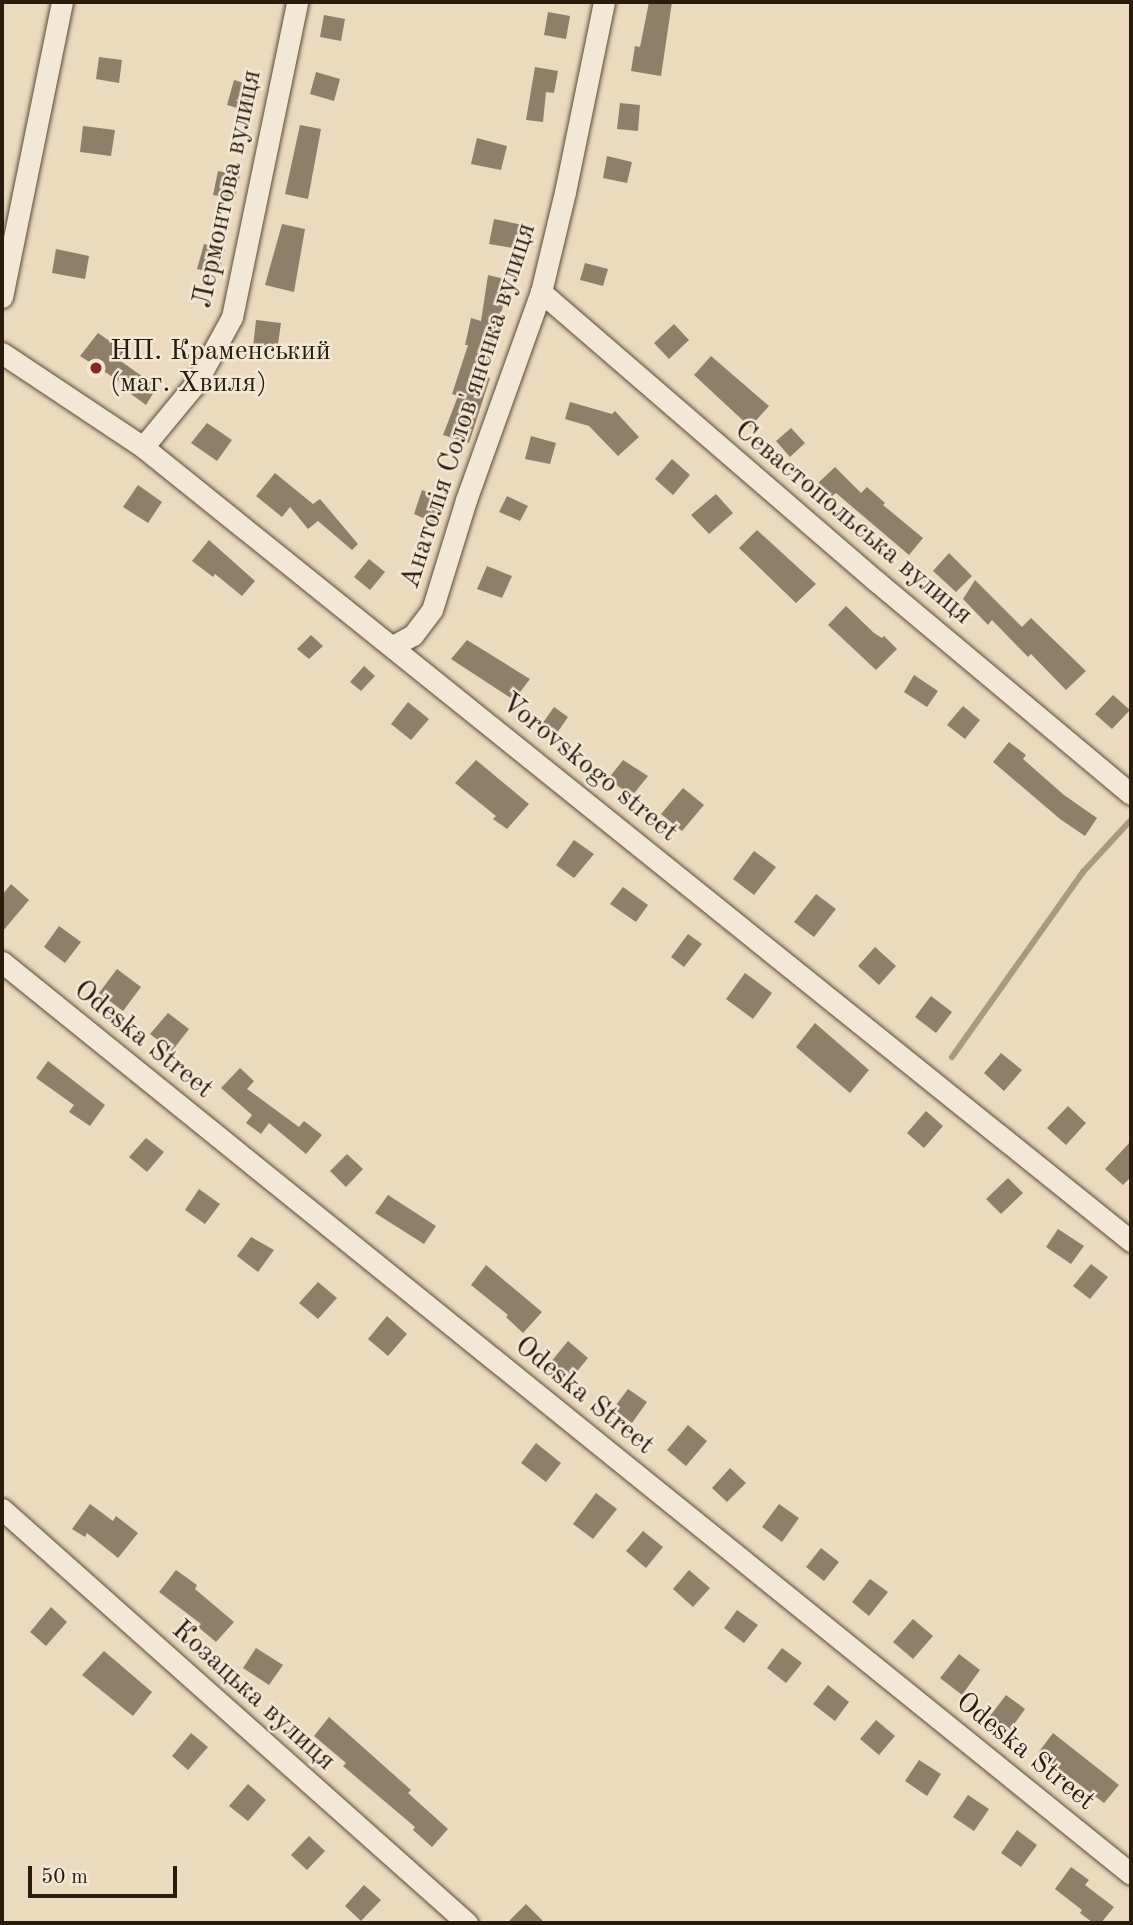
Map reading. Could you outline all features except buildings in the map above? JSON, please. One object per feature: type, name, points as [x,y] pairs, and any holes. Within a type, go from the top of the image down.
[{"type":"street","points":[[2,297],[62,2]]},
{"type":"street","name":"Лермонтова вулиця","points":[[143,447],[196,383],[232,317],[297,2]]},
{"type":"street","name":"Анатолія Солов'яненка вулиця","points":[[393,646],[414,635],[432,610],[466,500],[541,292],[565,192],[604,2]]},
{"type":"street","name":"Севастопольська вулиця","points":[[541,292],[876,581],[1131,794]]},
{"type":"street","name":"Vorovskogo street","points":[[2,353],[143,447],[1131,1241]]},
{"type":"street","name":"Odeska Street","points":[[2,962],[1131,1874]]},
{"type":"street","name":"Козацька вулиця","points":[[2,1509],[467,1923]]},
{"type":"waterway","points":[[952,1057],[1083,872],[1130,821]]},
{"type":"place","name":"НП. Краменський (маг. Хвиля)","points":[[96,368]]}]
